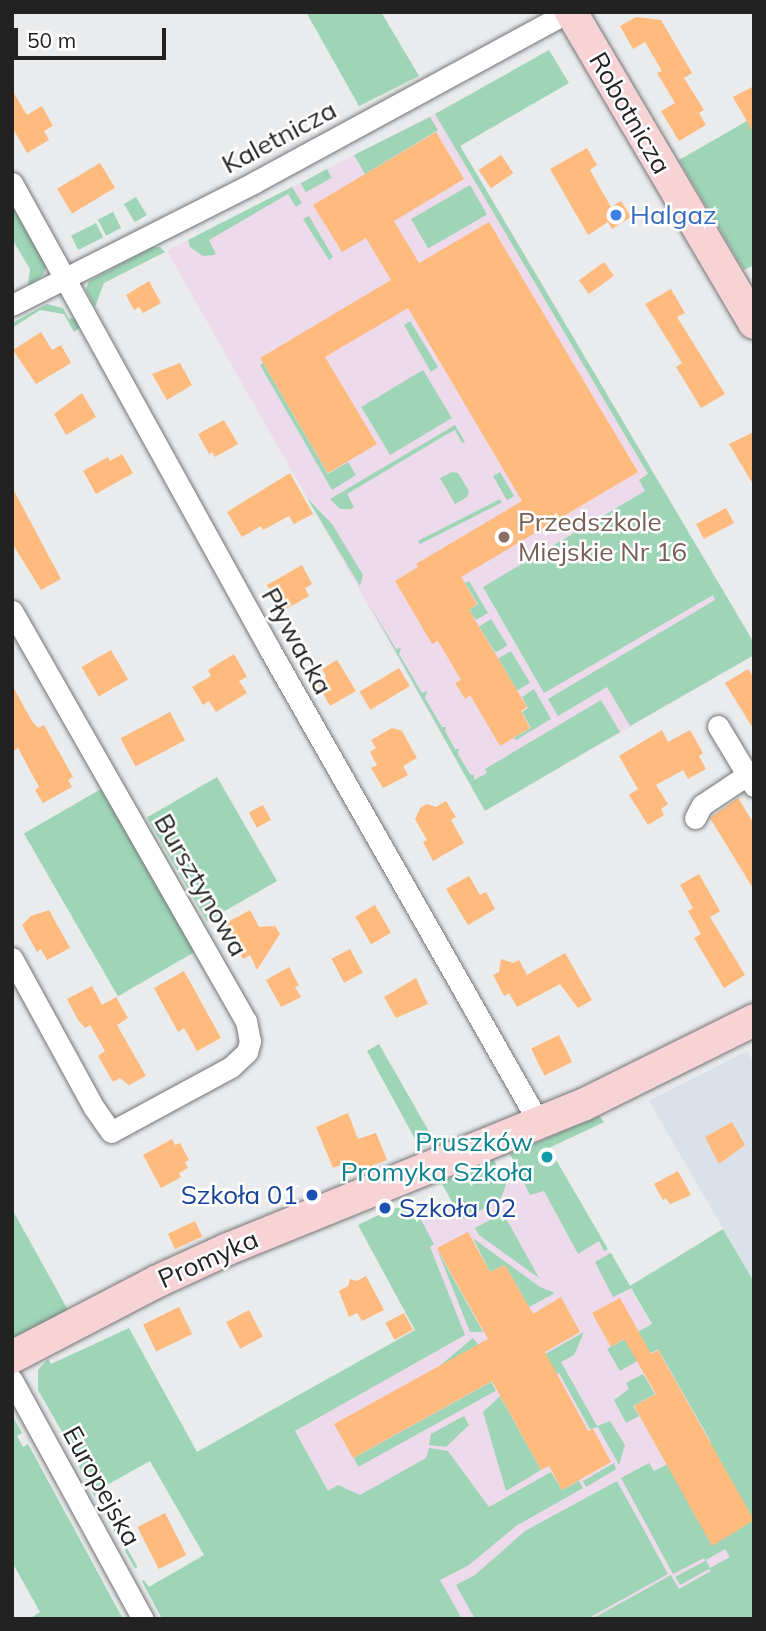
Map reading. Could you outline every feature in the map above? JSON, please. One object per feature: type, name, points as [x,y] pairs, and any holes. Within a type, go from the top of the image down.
[{"type":"street","name":"Kaletnicza","points":[[12,305],[255,182],[569,12]]},
{"type":"street","name":"Robotnicza","points":[[569,12],[754,323]]},
{"type":"street","name":"Pływacka","points":[[12,183],[539,1123]]},
{"type":"street","name":"Bursztynowa","points":[[12,611],[249,1030],[250,1041],[241,1061],[111,1132],[94,1108],[12,958]]},
{"type":"street","points":[[695,818],[702,805],[751,781],[718,726]]},
{"type":"street","name":"Promyka","points":[[12,1357],[158,1280],[583,1105],[754,1020]]},
{"type":"street","name":"Europejska","points":[[12,1380],[142,1619]]},
{"type":"shaded area","points":[[440,111],[754,643],[754,655],[485,811],[167,251]]},
{"type":"shaded area","points":[[747,1051],[754,1063],[754,1282],[649,1101]]},
{"type":"shaded area","points":[[558,1164],[754,1502],[754,1619],[290,1619],[197,1453],[415,1330],[366,1240]]},
{"type":"green space","points":[[306,12],[381,12],[419,76],[359,106]]},
{"type":"green space","points":[[549,50],[569,83],[460,146],[754,643],[754,655],[630,726],[607,687],[558,716],[548,699],[715,600],[713,595],[544,693],[483,587],[645,491],[639,480],[648,474],[435,114]]},
{"type":"green space","points":[[430,117],[438,130],[365,174],[354,155]]},
{"type":"green space","points":[[754,117],[754,265],[744,270],[679,160]]},
{"type":"green space","points":[[327,169],[332,178],[306,192],[301,184]]},
{"type":"green space","points":[[470,185],[487,214],[428,248],[411,219]]},
{"type":"green space","points":[[292,187],[302,203],[296,207],[288,194],[209,240],[216,254],[214,255],[203,256],[190,247],[188,240]]},
{"type":"green space","points":[[136,197],[147,215],[135,222],[124,204]]},
{"type":"green space","points":[[12,198],[48,263],[43,275],[28,286],[30,269],[12,239]]},
{"type":"green space","points":[[113,212],[121,228],[106,236],[98,220]]},
{"type":"green space","points":[[309,216],[333,257],[329,260],[303,219]]},
{"type":"green space","points":[[96,223],[103,237],[78,250],[71,236]]},
{"type":"green space","points":[[153,247],[160,247],[165,252],[104,283],[95,307],[86,290],[89,281]]},
{"type":"green space","points":[[47,304],[63,308],[69,319],[75,317],[81,327],[74,332],[64,314],[40,310],[12,328],[12,323]]},
{"type":"green space","points":[[410,321],[438,367],[431,372],[404,325]]},
{"type":"green space","points":[[263,363],[328,474],[348,462],[356,475],[332,490],[260,365]]},
{"type":"green space","points":[[423,370],[452,418],[390,455],[361,407]]},
{"type":"green space","points":[[455,425],[465,442],[462,443],[455,430],[444,436],[347,494],[354,507],[351,509],[340,509],[330,499]]},
{"type":"green space","points":[[452,472],[458,473],[469,491],[467,497],[455,504],[440,478]]},
{"type":"green space","points":[[500,472],[514,496],[507,500],[493,476]]},
{"type":"green space","points":[[307,498],[332,524],[363,575],[360,586]]},
{"type":"green space","points":[[500,499],[502,503],[420,544],[418,541]]},
{"type":"green space","points":[[469,581],[488,613],[476,620],[469,610],[478,604],[465,583]]},
{"type":"green space","points":[[370,606],[396,649],[401,648],[399,654],[422,693],[427,691],[425,698],[442,727],[446,727],[445,731],[455,749],[459,749],[458,754],[470,774],[474,775],[474,780],[487,773],[485,769],[601,700],[620,732],[485,811]]},
{"type":"green space","points":[[491,619],[507,645],[496,653],[479,626]]},
{"type":"green space","points":[[511,651],[530,683],[517,690],[498,659]]},
{"type":"green space","points":[[534,689],[551,719],[516,740],[514,738],[531,728],[522,712],[528,708],[522,697]]},
{"type":"green space","points":[[217,777],[277,881],[207,921],[147,818]]},
{"type":"green space","points":[[101,789],[195,952],[118,996],[24,834]]},
{"type":"green space","points":[[379,1044],[435,1142],[420,1148],[367,1051]]},
{"type":"green space","points":[[599,1116],[604,1122],[549,1148],[608,1249],[604,1251],[599,1241],[578,1254],[544,1191],[530,1195],[510,1154]]},
{"type":"green space","points":[[494,1160],[506,1185],[500,1200],[462,1220],[441,1182]]},
{"type":"green space","points":[[413,1205],[434,1244],[430,1247],[465,1335],[295,1431],[328,1491],[338,1485],[360,1495],[426,1458],[429,1448],[448,1451],[489,1507],[551,1472],[562,1490],[579,1481],[583,1488],[516,1526],[469,1565],[440,1580],[462,1619],[162,1619],[142,1581],[149,1587],[204,1555],[150,1461],[96,1491],[95,1497],[79,1466],[81,1465],[38,1390],[38,1370],[48,1359],[51,1364],[129,1328],[197,1452],[415,1330],[358,1225],[391,1209]]},
{"type":"green space","points":[[12,1209],[68,1310],[12,1338]]},
{"type":"green space","points":[[503,1213],[539,1278],[479,1235],[475,1228]]},
{"type":"green space","points":[[723,1229],[754,1282],[754,1619],[592,1619],[671,1575],[679,1589],[711,1571],[709,1569],[680,1585],[675,1577],[705,1561],[704,1558],[673,1574],[621,1478],[649,1463],[654,1471],[711,1442],[658,1349],[620,1371],[607,1349],[652,1324],[631,1288],[613,1297],[595,1262],[611,1253],[630,1286]],"holes":[[[725,1549],[730,1557],[710,1568],[706,1560]]]},
{"type":"green space","points":[[469,1230],[474,1239],[540,1287],[555,1293],[514,1315],[521,1293],[505,1265],[490,1272]]},
{"type":"green space","points":[[437,1249],[483,1332],[470,1332]]},
{"type":"green space","points":[[584,1332],[574,1355],[561,1362],[597,1426],[610,1421],[625,1445],[619,1465],[598,1427],[590,1429],[559,1373],[546,1380],[535,1360]]},
{"type":"green space","points":[[473,1338],[478,1344],[353,1449],[348,1443]]},
{"type":"green space","points":[[643,1374],[655,1394],[633,1406],[639,1416],[626,1423],[614,1400],[629,1389],[626,1383]]},
{"type":"green space","points":[[491,1382],[496,1391],[359,1467],[354,1458]]},
{"type":"green space","points":[[500,1396],[541,1470],[506,1491],[483,1412]]},
{"type":"green space","points":[[12,1415],[22,1433],[17,1436],[23,1447],[28,1444],[123,1619],[29,1619],[40,1612],[12,1562]]},
{"type":"green space","points":[[464,1416],[469,1425],[446,1447],[429,1445],[431,1434]]},
{"type":"green space","points":[[614,1463],[616,1469],[586,1487],[583,1481]]},
{"type":"green space","points":[[617,1481],[668,1574],[587,1619],[475,1619],[456,1585],[475,1575],[525,1531]]},
{"type":"green space","points":[[107,1512],[138,1567],[135,1569],[104,1513]]},
{"type":"building","points":[[636,17],[661,20],[692,73],[684,78],[704,110],[699,113],[706,125],[679,141],[661,111],[675,103],[657,73],[662,71],[645,42],[633,49],[620,26]]},
{"type":"building","points":[[754,86],[754,134],[733,97]]},
{"type":"building","points":[[12,90],[27,115],[42,106],[53,126],[44,131],[49,140],[27,153],[12,127]]},
{"type":"building","points":[[436,132],[464,179],[394,221],[419,263],[489,222],[638,472],[461,577],[477,604],[469,610],[527,707],[521,711],[530,728],[500,746],[470,695],[465,699],[455,683],[461,680],[438,641],[432,644],[395,581],[418,567],[416,564],[522,501],[408,308],[325,357],[377,444],[328,473],[260,358],[391,280],[366,238],[342,252],[313,205]]},
{"type":"building","points":[[587,148],[597,165],[590,170],[611,207],[621,201],[631,217],[612,229],[608,222],[588,235],[550,169]]},
{"type":"building","points":[[501,155],[513,173],[491,188],[479,170]]},
{"type":"building","points":[[100,163],[115,188],[72,214],[57,189]]},
{"type":"building","points":[[604,262],[614,276],[589,294],[579,280]]},
{"type":"building","points":[[149,281],[161,303],[143,313],[139,307],[134,310],[126,295]]},
{"type":"building","points":[[671,289],[685,313],[677,317],[725,394],[701,408],[676,367],[682,363],[645,304]]},
{"type":"building","points":[[41,332],[52,350],[61,345],[71,363],[36,384],[13,350]]},
{"type":"building","points":[[180,363],[192,385],[167,400],[152,374]]},
{"type":"building","points":[[82,393],[96,417],[66,435],[54,414]]},
{"type":"building","points":[[224,420],[238,444],[215,457],[212,452],[209,454],[198,434]]},
{"type":"building","points":[[754,432],[754,486],[729,444]]},
{"type":"building","points":[[122,454],[133,473],[96,494],[83,471],[108,457],[110,461]]},
{"type":"building","points":[[290,473],[313,514],[294,524],[289,516],[263,530],[261,526],[242,537],[227,512]]},
{"type":"building","points":[[12,487],[61,579],[41,590],[12,543]]},
{"type":"building","points":[[726,508],[734,523],[704,539],[696,524]]},
{"type":"building","points":[[302,565],[312,584],[305,588],[309,596],[282,611],[267,585]]},
{"type":"building","points":[[111,650],[128,679],[99,696],[82,667]]},
{"type":"building","points":[[234,654],[247,677],[239,681],[247,693],[216,712],[209,701],[203,705],[192,687],[211,676],[208,670]]},
{"type":"building","points":[[337,660],[356,691],[330,706],[317,682],[326,676],[322,669]]},
{"type":"building","points":[[399,668],[410,686],[370,710],[360,692]]},
{"type":"building","points":[[748,669],[754,678],[754,730],[725,683]]},
{"type":"building","points":[[12,685],[32,721],[38,728],[44,725],[73,777],[68,780],[72,787],[43,803],[35,790],[39,787],[18,748],[12,752]]},
{"type":"building","points":[[170,712],[185,740],[136,767],[121,738]]},
{"type":"building","points":[[392,728],[402,731],[417,758],[403,766],[408,775],[383,788],[371,768],[377,765],[370,752],[376,748],[371,740]]},
{"type":"building","points":[[662,730],[668,742],[690,730],[703,753],[699,756],[706,769],[688,779],[683,770],[656,785],[668,804],[661,809],[664,815],[648,825],[629,795],[638,789],[619,756]]},
{"type":"building","points":[[738,798],[754,824],[754,890],[710,818]]},
{"type":"building","points":[[446,801],[456,817],[451,820],[464,843],[433,861],[423,842],[427,840],[415,819],[421,807],[427,804],[436,807]]},
{"type":"building","points":[[263,805],[271,820],[257,828],[249,813]]},
{"type":"building","points":[[699,874],[720,911],[710,917],[745,975],[724,988],[694,938],[701,934],[688,911],[693,908],[680,885]]},
{"type":"building","points":[[469,876],[480,895],[486,892],[495,909],[468,925],[446,889]]},
{"type":"building","points":[[375,905],[391,933],[371,944],[355,916]]},
{"type":"building","points":[[49,910],[70,948],[47,960],[41,949],[37,952],[22,925],[31,916]]},
{"type":"building","points":[[250,910],[259,927],[275,926],[280,934],[257,970],[250,955],[243,959],[224,924]]},
{"type":"building","points":[[350,949],[363,973],[344,983],[331,959]]},
{"type":"building","points":[[565,953],[592,1000],[578,1008],[560,984],[517,1007],[509,993],[504,996],[493,975],[499,972],[501,959],[513,963],[519,960],[527,975]]},
{"type":"building","points":[[289,967],[299,985],[295,987],[301,997],[281,1007],[266,980]]},
{"type":"building","points":[[184,971],[221,1038],[197,1051],[184,1028],[178,1032],[154,988]]},
{"type":"building","points":[[416,978],[428,1004],[396,1018],[384,997]]},
{"type":"building","points":[[92,986],[102,1005],[116,997],[128,1018],[117,1025],[146,1076],[129,1085],[120,1078],[113,1082],[98,1056],[105,1051],[90,1025],[85,1028],[78,1020],[67,999]]},
{"type":"building","points":[[559,1035],[572,1062],[544,1076],[531,1049]]},
{"type":"building","points":[[348,1113],[358,1139],[376,1133],[387,1160],[345,1176],[341,1165],[333,1168],[316,1127]]},
{"type":"building","points":[[732,1122],[745,1145],[719,1164],[705,1137]]},
{"type":"building","points":[[172,1139],[175,1145],[180,1143],[189,1160],[185,1162],[188,1168],[179,1173],[181,1177],[161,1188],[143,1155]]},
{"type":"building","points":[[678,1171],[691,1195],[670,1204],[666,1198],[663,1200],[654,1184]]},
{"type":"building","points":[[195,1221],[202,1236],[175,1249],[168,1234]]},
{"type":"building","points":[[468,1232],[490,1272],[505,1265],[533,1314],[561,1297],[580,1332],[545,1352],[588,1431],[593,1429],[611,1462],[562,1490],[549,1466],[541,1470],[492,1381],[353,1458],[334,1424],[488,1339],[437,1248]]},
{"type":"building","points":[[366,1276],[384,1310],[362,1321],[357,1313],[349,1317],[339,1291],[348,1286],[350,1279],[357,1281]]},
{"type":"building","points":[[620,1298],[651,1354],[658,1350],[754,1520],[712,1546],[634,1406],[656,1394],[624,1339],[611,1347],[592,1313]]},
{"type":"building","points":[[179,1307],[192,1334],[156,1351],[143,1325]]},
{"type":"building","points":[[249,1310],[263,1336],[240,1349],[226,1322]]},
{"type":"building","points":[[404,1313],[413,1330],[394,1340],[385,1323]]},
{"type":"building","points":[[165,1513],[186,1555],[159,1569],[137,1527]]},
{"type":"place","name":"Halgaz","points":[[616,215]]},
{"type":"place","name":"Przedszkole Miejskie Nr 16","points":[[504,537]]},
{"type":"place","name":"Pruszków Promyka Szkoła","points":[[547,1157]]},
{"type":"place","name":"Szkoła 01","points":[[312,1195]]},
{"type":"place","name":"Szkoła 02","points":[[385,1208]]}]
